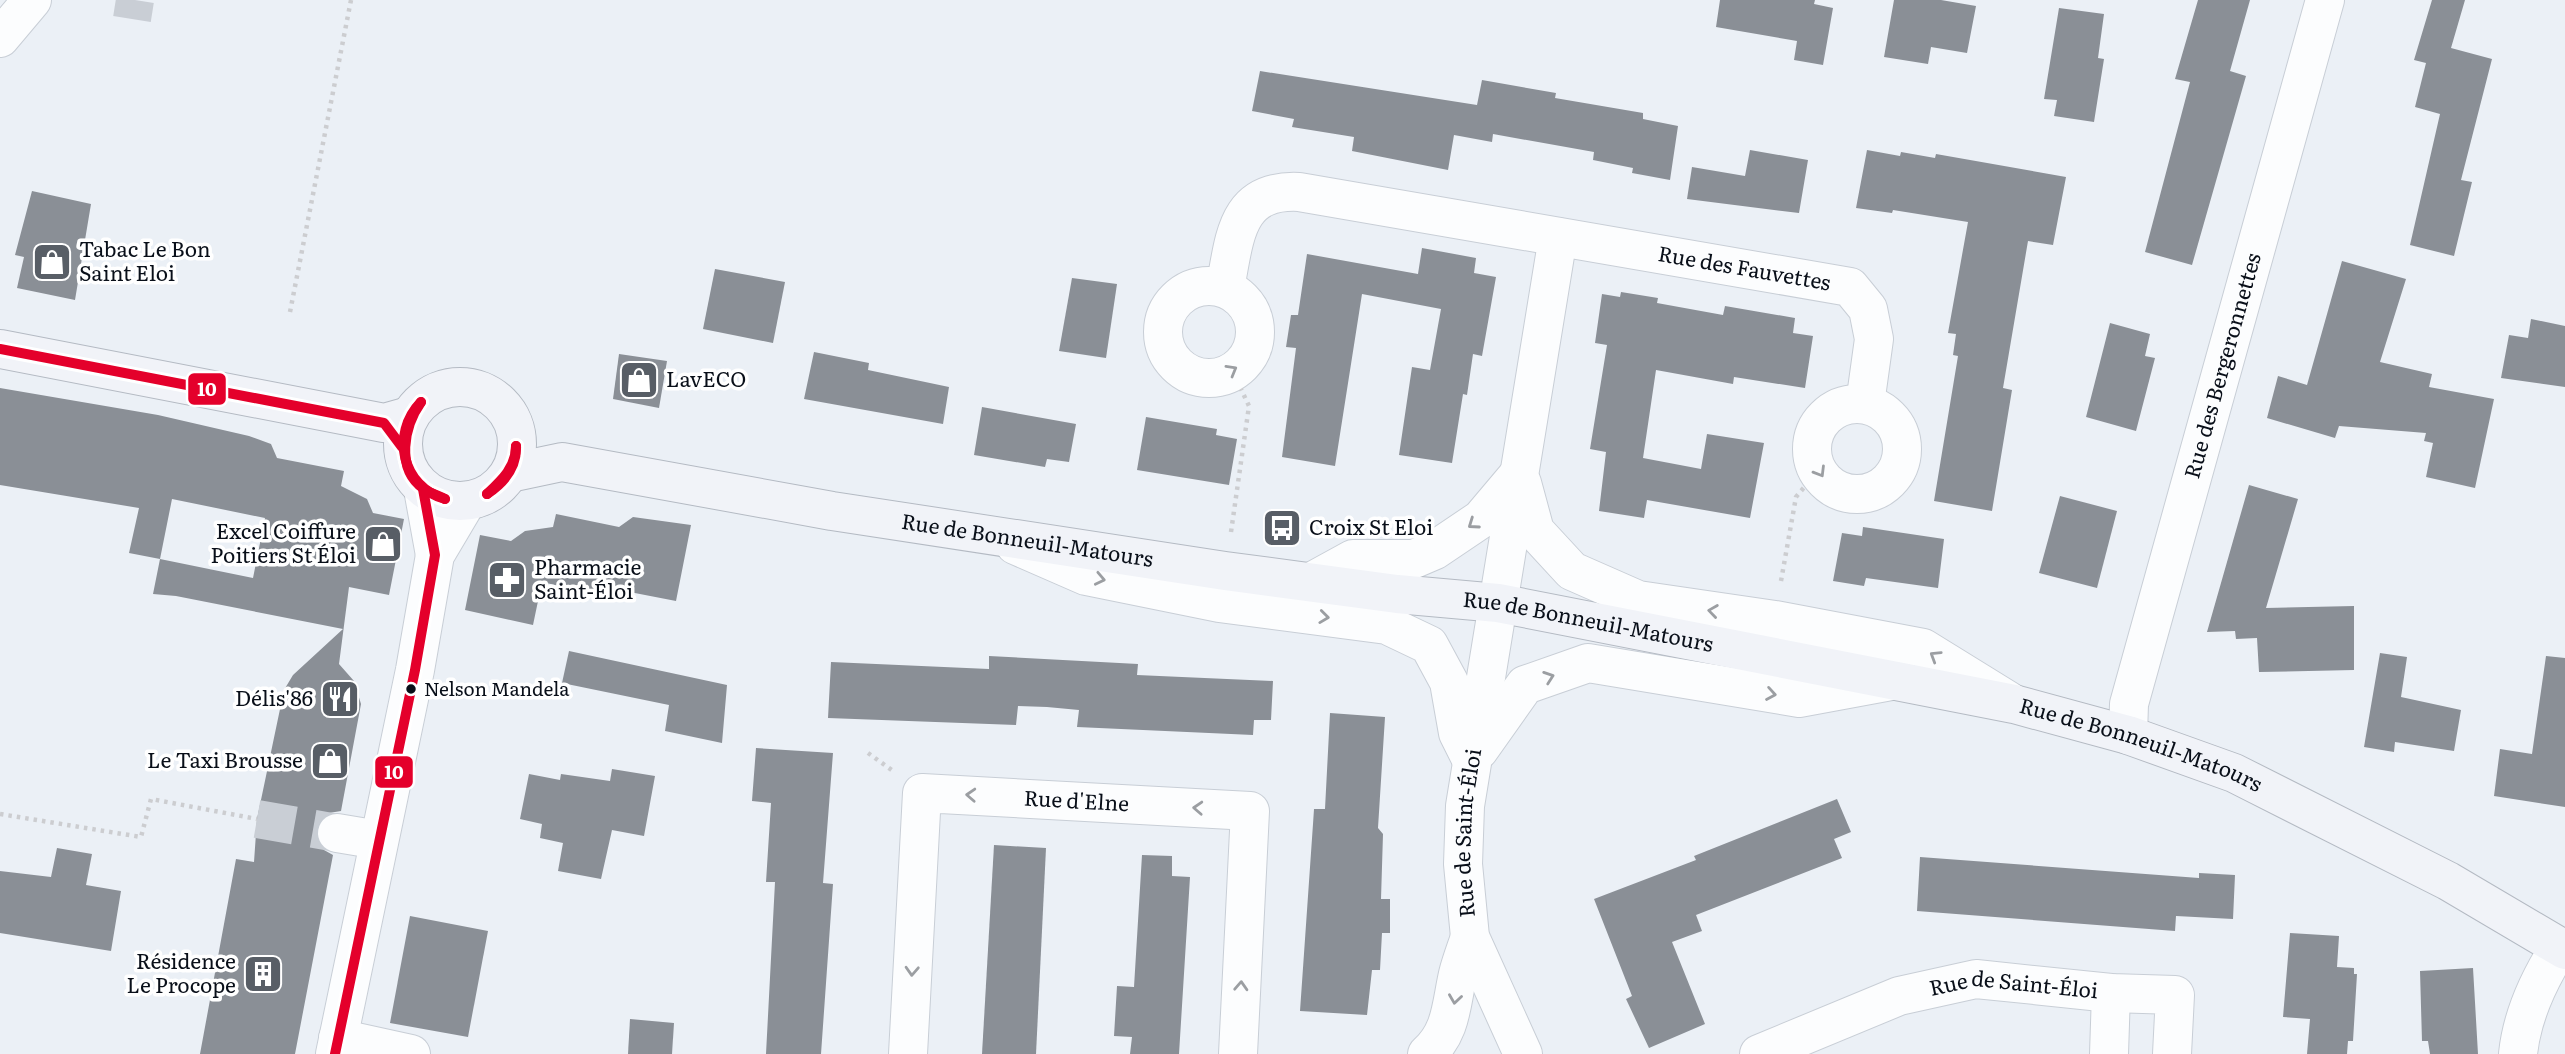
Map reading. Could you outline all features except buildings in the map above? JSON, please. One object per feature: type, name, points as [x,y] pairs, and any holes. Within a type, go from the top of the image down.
[{"type":"main road","points":[[0,349],[398,429]]},
{"type":"main road","points":[[398,429],[429,396],[456,386],[469,387],[494,398],[512,419],[562,463]]},
{"type":"main road","points":[[398,429],[412,477],[423,489],[451,501],[467,501],[484,497],[499,487],[510,473],[516,456],[517,437],[512,419]]},
{"type":"main road","name":"Rue de Bonneuil-Matours","points":[[510,473],[562,463],[832,511],[1225,571],[1397,594],[1498,603],[2014,704],[2128,735],[2246,779],[2448,881],[2562,949]]},
{"type":"street","points":[[0,38],[32,0]]},
{"type":"street","name":"Rue des Bergeronnettes","points":[[2128,735],[2129,704],[2325,0]]},
{"type":"street","name":"Rue des Fauvettes","points":[[1225,288],[1238,222],[1262,196],[1278,191],[1850,287],[1868,309],[1874,339],[1866,404]]},
{"type":"street","points":[[1498,603],[1558,237]]},
{"type":"street","points":[[1211,285],[1225,288],[1246,303],[1256,327],[1251,353],[1233,372],[1205,378],[1179,368],[1164,343],[1166,315],[1183,292],[1211,285]]},
{"type":"street","points":[[1866,404],[1880,409],[1900,432],[1903,447],[1894,476],[1877,489],[1854,495],[1840,491],[1817,471],[1812,443],[1816,428],[1824,416],[1836,408],[1866,404]]},
{"type":"street","points":[[1311,582],[1353,559],[1414,559],[1435,550],[1481,519],[1519,474]]},
{"type":"street","points":[[1519,474],[1535,531],[1572,571],[1638,600],[1775,620],[1923,648],[2014,704]]},
{"type":"street","points":[[423,489],[435,555]]},
{"type":"street","points":[[411,1054],[336,1046],[435,555],[467,501]]},
{"type":"street","points":[[991,536],[1086,576],[1219,603],[1388,625],[1429,645],[1449,682],[1458,733],[1472,761],[1525,685],[1588,663],[1799,698],[1891,681]]},
{"type":"street","name":"Rue de Saint-Éloi","points":[[1498,603],[1465,806],[1463,864],[1470,937],[1518,1052]]},
{"type":"street","name":"Rue d'Elne","points":[[908,1054],[922,793],[1251,811],[1238,1054]]},
{"type":"street","points":[[337,833],[379,841]]},
{"type":"street","points":[[1427,1054],[1437,1045],[1452,1015],[1458,973],[1470,937]]},
{"type":"street","points":[[2518,1054],[2521,1027],[2542,974],[2562,949]]},
{"type":"street","name":"Rue de Saint-Éloi","points":[[1759,1054],[1899,996],[1976,979],[2111,993],[2175,996],[2172,1054]]},
{"type":"street","name":"Rue de Saint-Éloi","points":[[2109,1054],[2111,993]]},
{"type":"path","points":[[290,312],[351,0]]},
{"type":"path","points":[[1225,571],[1249,406],[1233,372]]},
{"type":"path","points":[[1775,620],[1796,497],[1817,471]]},
{"type":"path","points":[[0,814],[141,837],[151,799],[257,819]]},
{"type":"tunnel","points":[[132,19],[135,0]]},
{"type":"tunnel","points":[[257,819],[337,833]]},
{"type":"transit line","name":"10","points":[[0,349],[384,423],[402,447]]},
{"type":"transit line","name":"10","points":[[421,402],[410,423],[405,447],[406,459],[415,481],[424,489],[445,499]]},
{"type":"transit line","name":"10","points":[[421,402],[411,415],[406,429],[405,458],[419,483],[430,493],[445,499]]},
{"type":"transit line","name":"10","points":[[487,494],[511,467],[516,446]]},
{"type":"transit line","name":"10","points":[[487,494],[509,473],[516,446]]},
{"type":"transit line","name":"10","points":[[335,1054],[415,670],[435,555],[423,489]]},
{"type":"place","name":"Tabac Le Bon Saint Eloi","points":[[52,262]]},
{"type":"place","name":"LavECO","points":[[639,380]]},
{"type":"place","name":"Croix St Eloi","points":[[1282,528]]},
{"type":"place","name":"Excel Coiffure Poitiers St Éloi","points":[[383,544]]},
{"type":"place","name":"Pharmacie Saint-Éloi","points":[[507,580]]},
{"type":"place","name":"Nelson Mandela","points":[[411,689]]},
{"type":"place","name":"Délis'86","points":[[340,699]]},
{"type":"place","name":"Le Taxi Brousse","points":[[330,761]]},
{"type":"place","name":"Résidence Le Procope","points":[[263,974]]}]
